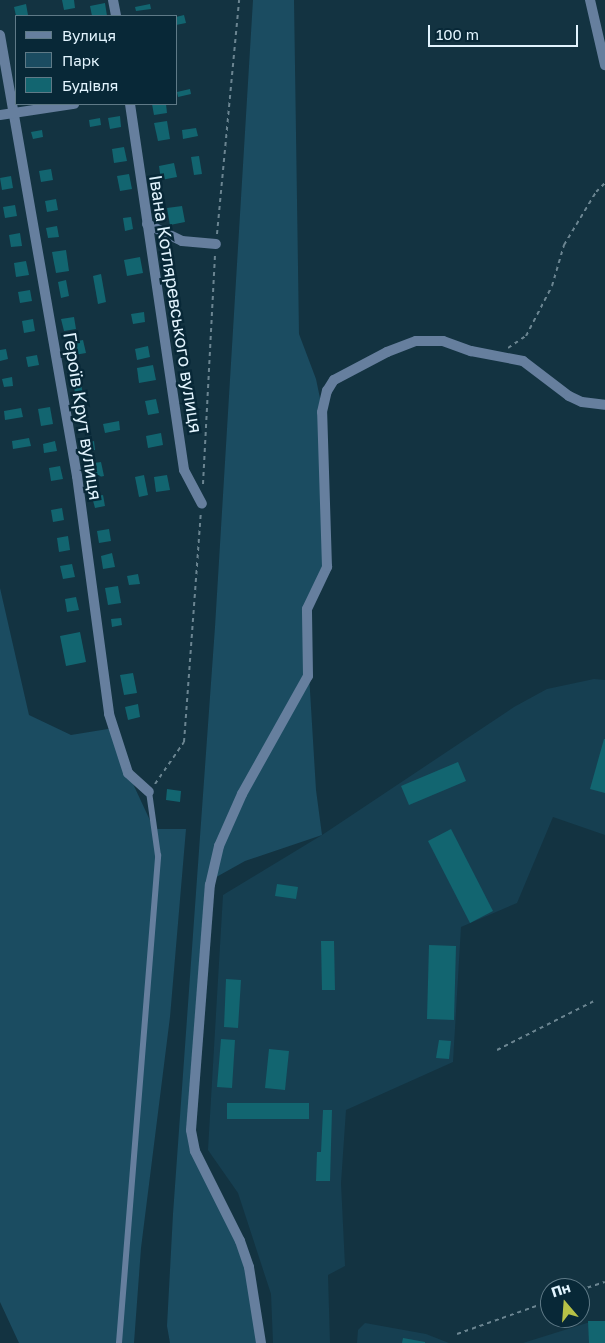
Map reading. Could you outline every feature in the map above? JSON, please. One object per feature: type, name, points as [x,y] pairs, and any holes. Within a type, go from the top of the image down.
[{"type":"street","points":[[113,0],[116,15]]},
{"type":"street","points":[[590,0],[605,65]]},
{"type":"street","name":"Героїв Крут вулиця","points":[[0,35],[11,114],[36,230],[77,476],[110,714],[128,773],[149,792]]},
{"type":"street","points":[[0,115],[68,105]]},
{"type":"street","name":"Івана Котляревського вулиця","points":[[130,105],[184,470],[202,504]]},
{"type":"street","points":[[147,224],[182,241],[216,244]]},
{"type":"street","points":[[261,1343],[249,1267],[240,1241],[195,1151],[190,1130],[210,885],[219,846],[242,794],[308,676],[307,609],[327,567],[322,412],[326,391],[334,380],[416,341],[443,341],[471,351],[523,361],[582,402],[605,405]]},
{"type":"lane","points":[[119,1343],[158,856],[149,792]]},
{"type":"path","points":[[203,485],[216,244],[239,0]]},
{"type":"path","points":[[498,355],[526,336],[552,286],[564,245],[596,192],[605,183]]},
{"type":"path","points":[[149,792],[184,742],[202,504]]},
{"type":"path","points":[[496,1050],[594,1001]]},
{"type":"path","points":[[590,1287],[605,1282]]},
{"type":"path","points":[[457,1334],[540,1305]]},
{"type":"shaded area","points":[[594,679],[605,680],[605,835],[553,817],[517,903],[461,927],[453,1062],[346,1110],[341,1183],[345,1266],[328,1275],[330,1343],[273,1343],[271,1294],[238,1193],[208,1150],[223,895],[322,835],[514,707],[547,689]]},
{"type":"shaded area","points":[[365,1323],[426,1334],[449,1343],[357,1343],[358,1330]]},
{"type":"shaded area","points":[[590,1323],[605,1323],[605,1343],[523,1343],[571,1328],[590,1328]]},
{"type":"green space","points":[[253,0],[294,0],[299,334],[316,379],[321,403],[327,567],[305,608],[316,790],[322,835],[245,861],[211,880],[191,1130],[240,1241],[260,1343],[170,1343],[167,1326],[173,1214],[215,627]]},
{"type":"green space","points":[[0,588],[29,715],[71,735],[114,728],[128,773],[154,829],[186,829],[170,1017],[141,1248],[134,1343],[19,1343],[0,1302]]},
{"type":"building","points":[[62,0],[74,0],[75,8],[64,10]]},
{"type":"building","points":[[105,3],[107,15],[92,15],[90,6]]},
{"type":"building","points":[[26,4],[28,15],[16,15],[14,7]]},
{"type":"building","points":[[150,4],[151,9],[136,11],[135,7]]},
{"type":"building","points":[[184,15],[186,23],[178,25],[178,16]]},
{"type":"building","points":[[190,89],[191,94],[178,97],[178,92]]},
{"type":"building","points":[[152,105],[166,105],[167,113],[154,115]]},
{"type":"building","points":[[120,116],[121,127],[110,129],[108,118]]},
{"type":"building","points":[[100,118],[101,125],[90,127],[89,120]]},
{"type":"building","points":[[167,121],[170,139],[158,141],[154,123]]},
{"type":"building","points":[[196,128],[198,136],[183,139],[182,130]]},
{"type":"building","points":[[42,130],[43,137],[33,139],[31,132]]},
{"type":"building","points":[[124,147],[127,161],[114,163],[112,149]]},
{"type":"building","points":[[199,156],[202,174],[194,175],[191,157]]},
{"type":"building","points":[[174,163],[177,177],[161,180],[159,166]]},
{"type":"building","points":[[51,169],[53,180],[41,182],[39,171]]},
{"type":"building","points":[[129,174],[132,189],[120,191],[117,176]]},
{"type":"building","points":[[11,176],[13,188],[2,190],[0,178]]},
{"type":"building","points":[[56,199],[58,210],[47,212],[45,201]]},
{"type":"building","points":[[15,205],[17,216],[5,218],[3,207]]},
{"type":"building","points":[[182,206],[185,222],[170,225],[167,208]]},
{"type":"building","points":[[131,217],[133,229],[125,231],[123,218]]},
{"type":"building","points":[[57,226],[59,237],[48,238],[46,228]]},
{"type":"building","points":[[20,233],[22,246],[11,247],[9,235]]},
{"type":"building","points":[[66,250],[69,271],[56,273],[52,252]]},
{"type":"building","points":[[140,257],[143,273],[127,276],[124,260]]},
{"type":"building","points":[[26,261],[29,275],[16,277],[14,263]]},
{"type":"building","points":[[101,274],[106,302],[98,304],[93,276]]},
{"type":"building","points":[[66,280],[69,296],[61,298],[58,282]]},
{"type":"building","points":[[30,290],[32,301],[20,303],[18,292]]},
{"type":"building","points":[[144,312],[145,322],[133,324],[131,314]]},
{"type":"building","points":[[74,317],[76,329],[64,331],[61,319]]},
{"type":"building","points":[[33,319],[35,331],[24,333],[22,321]]},
{"type":"building","points":[[83,340],[86,353],[69,356],[67,343]]},
{"type":"building","points":[[148,346],[150,357],[137,360],[135,349]]},
{"type":"building","points":[[6,349],[8,359],[0,361],[0,350]]},
{"type":"building","points":[[37,355],[39,365],[28,367],[26,357]]},
{"type":"building","points":[[153,365],[156,380],[139,383],[137,368]]},
{"type":"building","points":[[12,377],[13,386],[4,387],[2,379]]},
{"type":"building","points":[[81,384],[83,394],[75,395],[74,385]]},
{"type":"building","points":[[156,399],[159,413],[148,415],[145,401]]},
{"type":"building","points":[[85,402],[88,417],[79,419],[76,404]]},
{"type":"building","points":[[50,407],[53,424],[41,426],[38,409]]},
{"type":"building","points":[[21,408],[23,417],[5,420],[4,411]]},
{"type":"building","points":[[119,421],[120,430],[105,433],[103,424]]},
{"type":"building","points":[[161,433],[163,445],[148,448],[146,436]]},
{"type":"building","points":[[29,438],[31,446],[13,449],[12,441]]},
{"type":"building","points":[[55,441],[57,451],[44,453],[43,444]]},
{"type":"building","points":[[94,441],[95,450],[85,452],[83,443]]},
{"type":"building","points":[[101,462],[104,476],[90,479],[87,464]]},
{"type":"building","points":[[60,466],[63,479],[51,481],[49,468]]},
{"type":"building","points":[[144,475],[148,495],[139,497],[135,477]]},
{"type":"building","points":[[167,475],[170,490],[156,492],[154,477]]},
{"type":"building","points":[[103,495],[105,506],[95,508],[92,497]]},
{"type":"building","points":[[62,508],[64,520],[53,522],[51,510]]},
{"type":"building","points":[[109,529],[111,541],[99,543],[97,531]]},
{"type":"building","points":[[68,536],[70,550],[59,552],[57,538]]},
{"type":"building","points":[[112,553],[115,567],[103,569],[101,556]]},
{"type":"building","points":[[72,564],[75,577],[63,579],[60,566]]},
{"type":"building","points":[[138,574],[140,584],[129,585],[127,576]]},
{"type":"building","points":[[118,586],[121,603],[108,605],[105,588]]},
{"type":"building","points":[[76,597],[79,610],[67,612],[65,599]]},
{"type":"building","points":[[121,618],[122,625],[112,627],[111,619]]},
{"type":"building","points":[[80,632],[86,662],[66,666],[60,636]]},
{"type":"building","points":[[133,673],[137,693],[124,695],[120,675]]},
{"type":"building","points":[[138,704],[140,717],[128,720],[125,707]]},
{"type":"building","points":[[605,739],[605,793],[590,789]]},
{"type":"building","points":[[458,762],[466,781],[409,805],[401,786]]},
{"type":"building","points":[[167,789],[181,791],[180,802],[166,800]]},
{"type":"building","points":[[451,829],[493,911],[470,923],[428,841]]},
{"type":"building","points":[[277,884],[298,887],[296,899],[275,896]]},
{"type":"building","points":[[321,941],[334,941],[335,990],[322,990]]},
{"type":"building","points":[[429,945],[456,946],[454,1020],[427,1019]]},
{"type":"building","points":[[226,979],[241,980],[238,1028],[224,1027]]},
{"type":"building","points":[[221,1039],[235,1040],[232,1088],[217,1087]]},
{"type":"building","points":[[439,1040],[451,1041],[449,1059],[436,1058]]},
{"type":"building","points":[[269,1049],[289,1051],[285,1090],[265,1088]]},
{"type":"building","points":[[227,1103],[309,1103],[309,1119],[227,1119]]},
{"type":"building","points":[[323,1110],[332,1110],[330,1181],[316,1181],[317,1152],[321,1152]]},
{"type":"building","points":[[590,1321],[605,1321],[605,1343],[589,1343]]},
{"type":"building","points":[[403,1338],[425,1342],[425,1343],[402,1343]]}]
